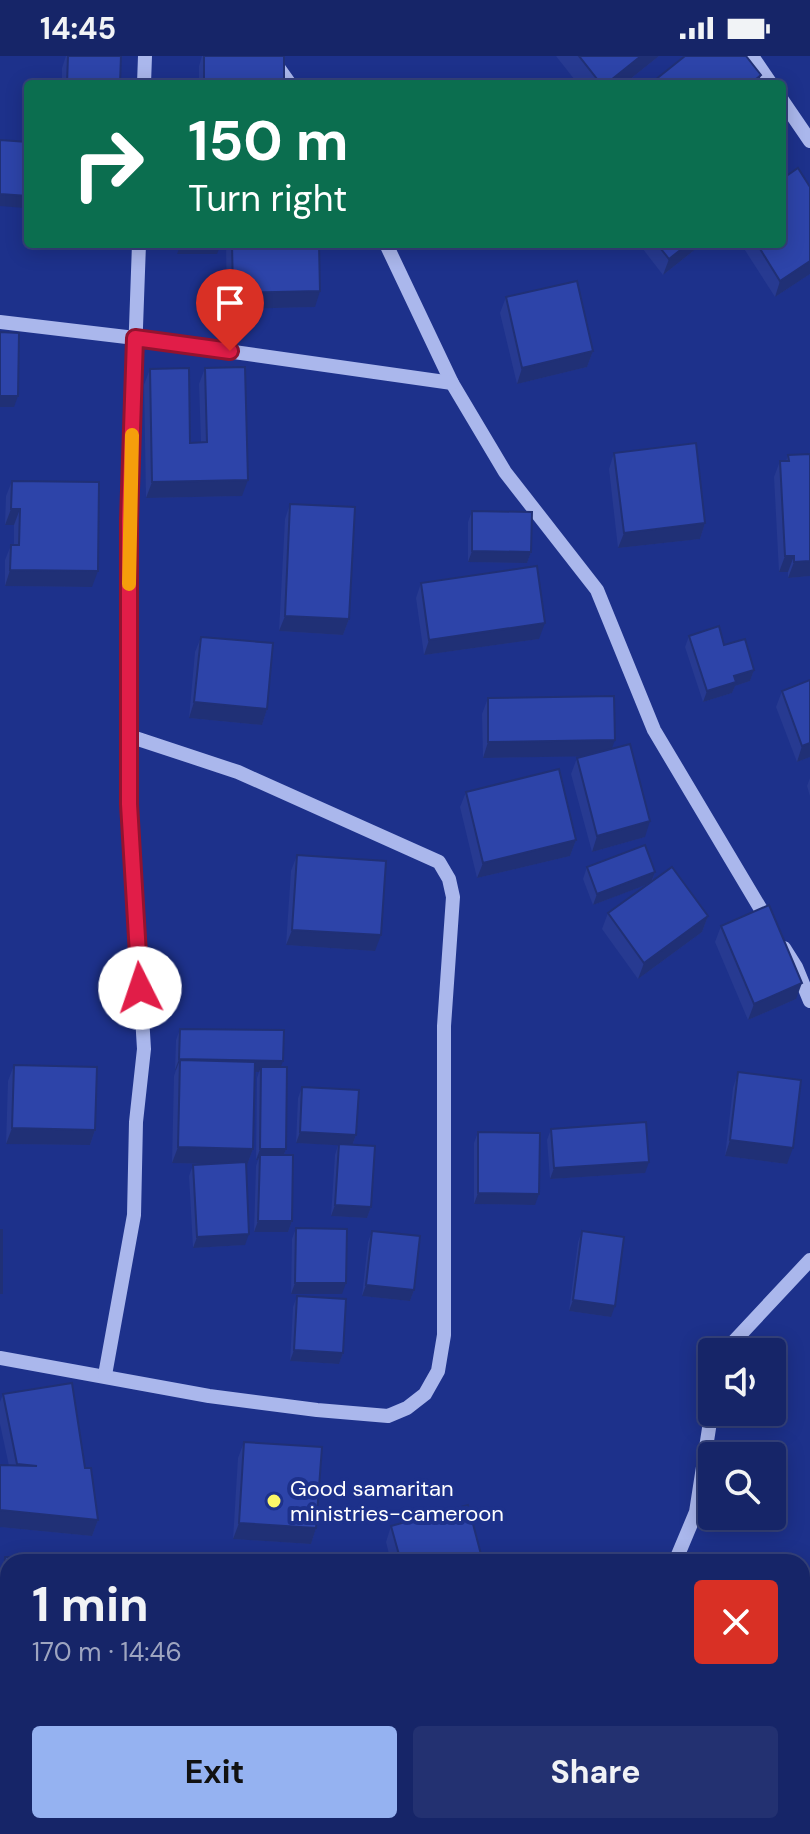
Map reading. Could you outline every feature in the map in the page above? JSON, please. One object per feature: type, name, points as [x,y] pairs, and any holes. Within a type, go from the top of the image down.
[{"type":"street","points":[[144,80],[145,56]]},
{"type":"street","points":[[270,56],[287,80]]},
{"type":"street","points":[[752,56],[768,80]]},
{"type":"street","points":[[786,106],[810,141]]},
{"type":"street","points":[[105,1375],[134,1215],[136,1122],[144,1049],[129,804],[129,521],[139,248]]},
{"type":"street","points":[[388,248],[452,383],[505,472],[597,590],[654,730],[796,967],[810,1001]]},
{"type":"street","points":[[0,322],[452,383]]},
{"type":"street","points":[[0,1358],[209,1396],[388,1416],[407,1408],[425,1394],[438,1371],[444,1335],[444,1026],[453,897],[449,879],[439,862],[252,778],[129,736]]},
{"type":"street","points":[[737,1338],[810,1260]]},
{"type":"street","points":[[678,1554],[696,1512],[709,1426]]},
{"type":"building","points":[[68,56],[121,56],[120,80],[67,80]]},
{"type":"building","points":[[204,56],[284,56],[284,80],[204,80]]},
{"type":"building","points":[[579,56],[641,56],[611,80],[598,80]]},
{"type":"building","points":[[685,56],[746,56],[761,75],[755,80],[655,80]]},
{"type":"building","points":[[0,140],[24,142],[24,196],[0,194]]},
{"type":"building","points":[[798,168],[810,187],[810,261],[780,281],[759,248],[786,248],[786,176]]},
{"type":"building","points":[[232,248],[319,248],[320,291],[233,293]]},
{"type":"building","points":[[660,248],[683,248],[669,259]]},
{"type":"building","points":[[577,281],[593,351],[522,368],[506,297]]},
{"type":"building","points":[[0,332],[19,333],[18,396],[0,396]]},
{"type":"building","points":[[245,367],[248,480],[152,482],[150,369],[189,368],[190,443],[207,442],[205,368]]},
{"type":"building","points":[[696,443],[705,523],[624,533],[614,453]]},
{"type":"building","points":[[810,454],[810,561],[794,562],[794,556],[785,556],[780,461],[789,461],[788,455]]},
{"type":"building","points":[[12,481],[99,482],[98,571],[10,570],[11,545],[19,545],[20,509],[11,509]]},
{"type":"building","points":[[290,504],[355,507],[349,619],[285,616]]},
{"type":"building","points":[[472,511],[532,512],[531,552],[472,551]]},
{"type":"building","points":[[537,566],[545,623],[429,640],[421,583]]},
{"type":"building","points":[[719,626],[724,645],[745,639],[754,670],[734,676],[736,682],[707,691],[689,636]]},
{"type":"building","points":[[201,637],[273,643],[267,709],[194,702]]},
{"type":"building","points":[[810,680],[810,743],[802,746],[782,691]]},
{"type":"building","points":[[614,696],[615,740],[488,742],[488,698]]},
{"type":"building","points":[[630,744],[650,821],[597,836],[577,758]]},
{"type":"building","points":[[559,769],[576,840],[483,863],[466,792]]},
{"type":"building","points":[[645,845],[655,872],[597,894],[587,867]]},
{"type":"building","points":[[297,855],[386,861],[381,935],[292,930]]},
{"type":"building","points":[[672,867],[708,916],[644,963],[608,913]]},
{"type":"building","points":[[769,905],[802,983],[754,1004],[721,926]]},
{"type":"building","points":[[180,1029],[284,1030],[283,1061],[179,1059]]},
{"type":"building","points":[[180,1060],[255,1062],[253,1149],[178,1147]]},
{"type":"building","points":[[14,1065],[97,1067],[95,1130],[12,1128]]},
{"type":"building","points":[[261,1067],[287,1067],[286,1149],[260,1149]]},
{"type":"building","points":[[738,1072],[801,1080],[793,1148],[730,1140]]},
{"type":"building","points":[[302,1087],[359,1090],[356,1135],[300,1132]]},
{"type":"building","points":[[646,1122],[649,1162],[554,1168],[551,1129]]},
{"type":"building","points":[[478,1132],[540,1133],[539,1194],[478,1193]]},
{"type":"building","points":[[339,1144],[375,1146],[371,1207],[335,1205]]},
{"type":"building","points":[[260,1155],[293,1155],[292,1221],[258,1221]]},
{"type":"building","points":[[246,1162],[249,1234],[197,1237],[193,1165]]},
{"type":"building","points":[[296,1228],[347,1229],[346,1283],[295,1283]]},
{"type":"building","points":[[2,1230],[2,1293],[0,1293]]},
{"type":"building","points":[[372,1231],[420,1236],[414,1290],[366,1285]]},
{"type":"building","points":[[582,1231],[624,1237],[615,1306],[573,1300]]},
{"type":"building","points":[[297,1296],[346,1299],[343,1353],[294,1350]]},
{"type":"building","points":[[72,1383],[85,1468],[91,1468],[98,1520],[0,1510],[0,1465],[37,1466],[17,1464],[3,1394]]},
{"type":"building","name":"Good samaritan ministries-cameroon","points":[[244,1442],[322,1447],[316,1528],[239,1523]]},
{"type":"building","points":[[468,1505],[481,1554],[399,1554],[391,1526]]},
{"type":"slow traffic","points":[[129,584],[132,435]]},
{"type":"place","name":"Good samaritan ministries-cameroon","points":[[274,1501]]},
{"type":"route","points":[[140,988],[129,804],[129,521],[135,338],[230,351]]}]
